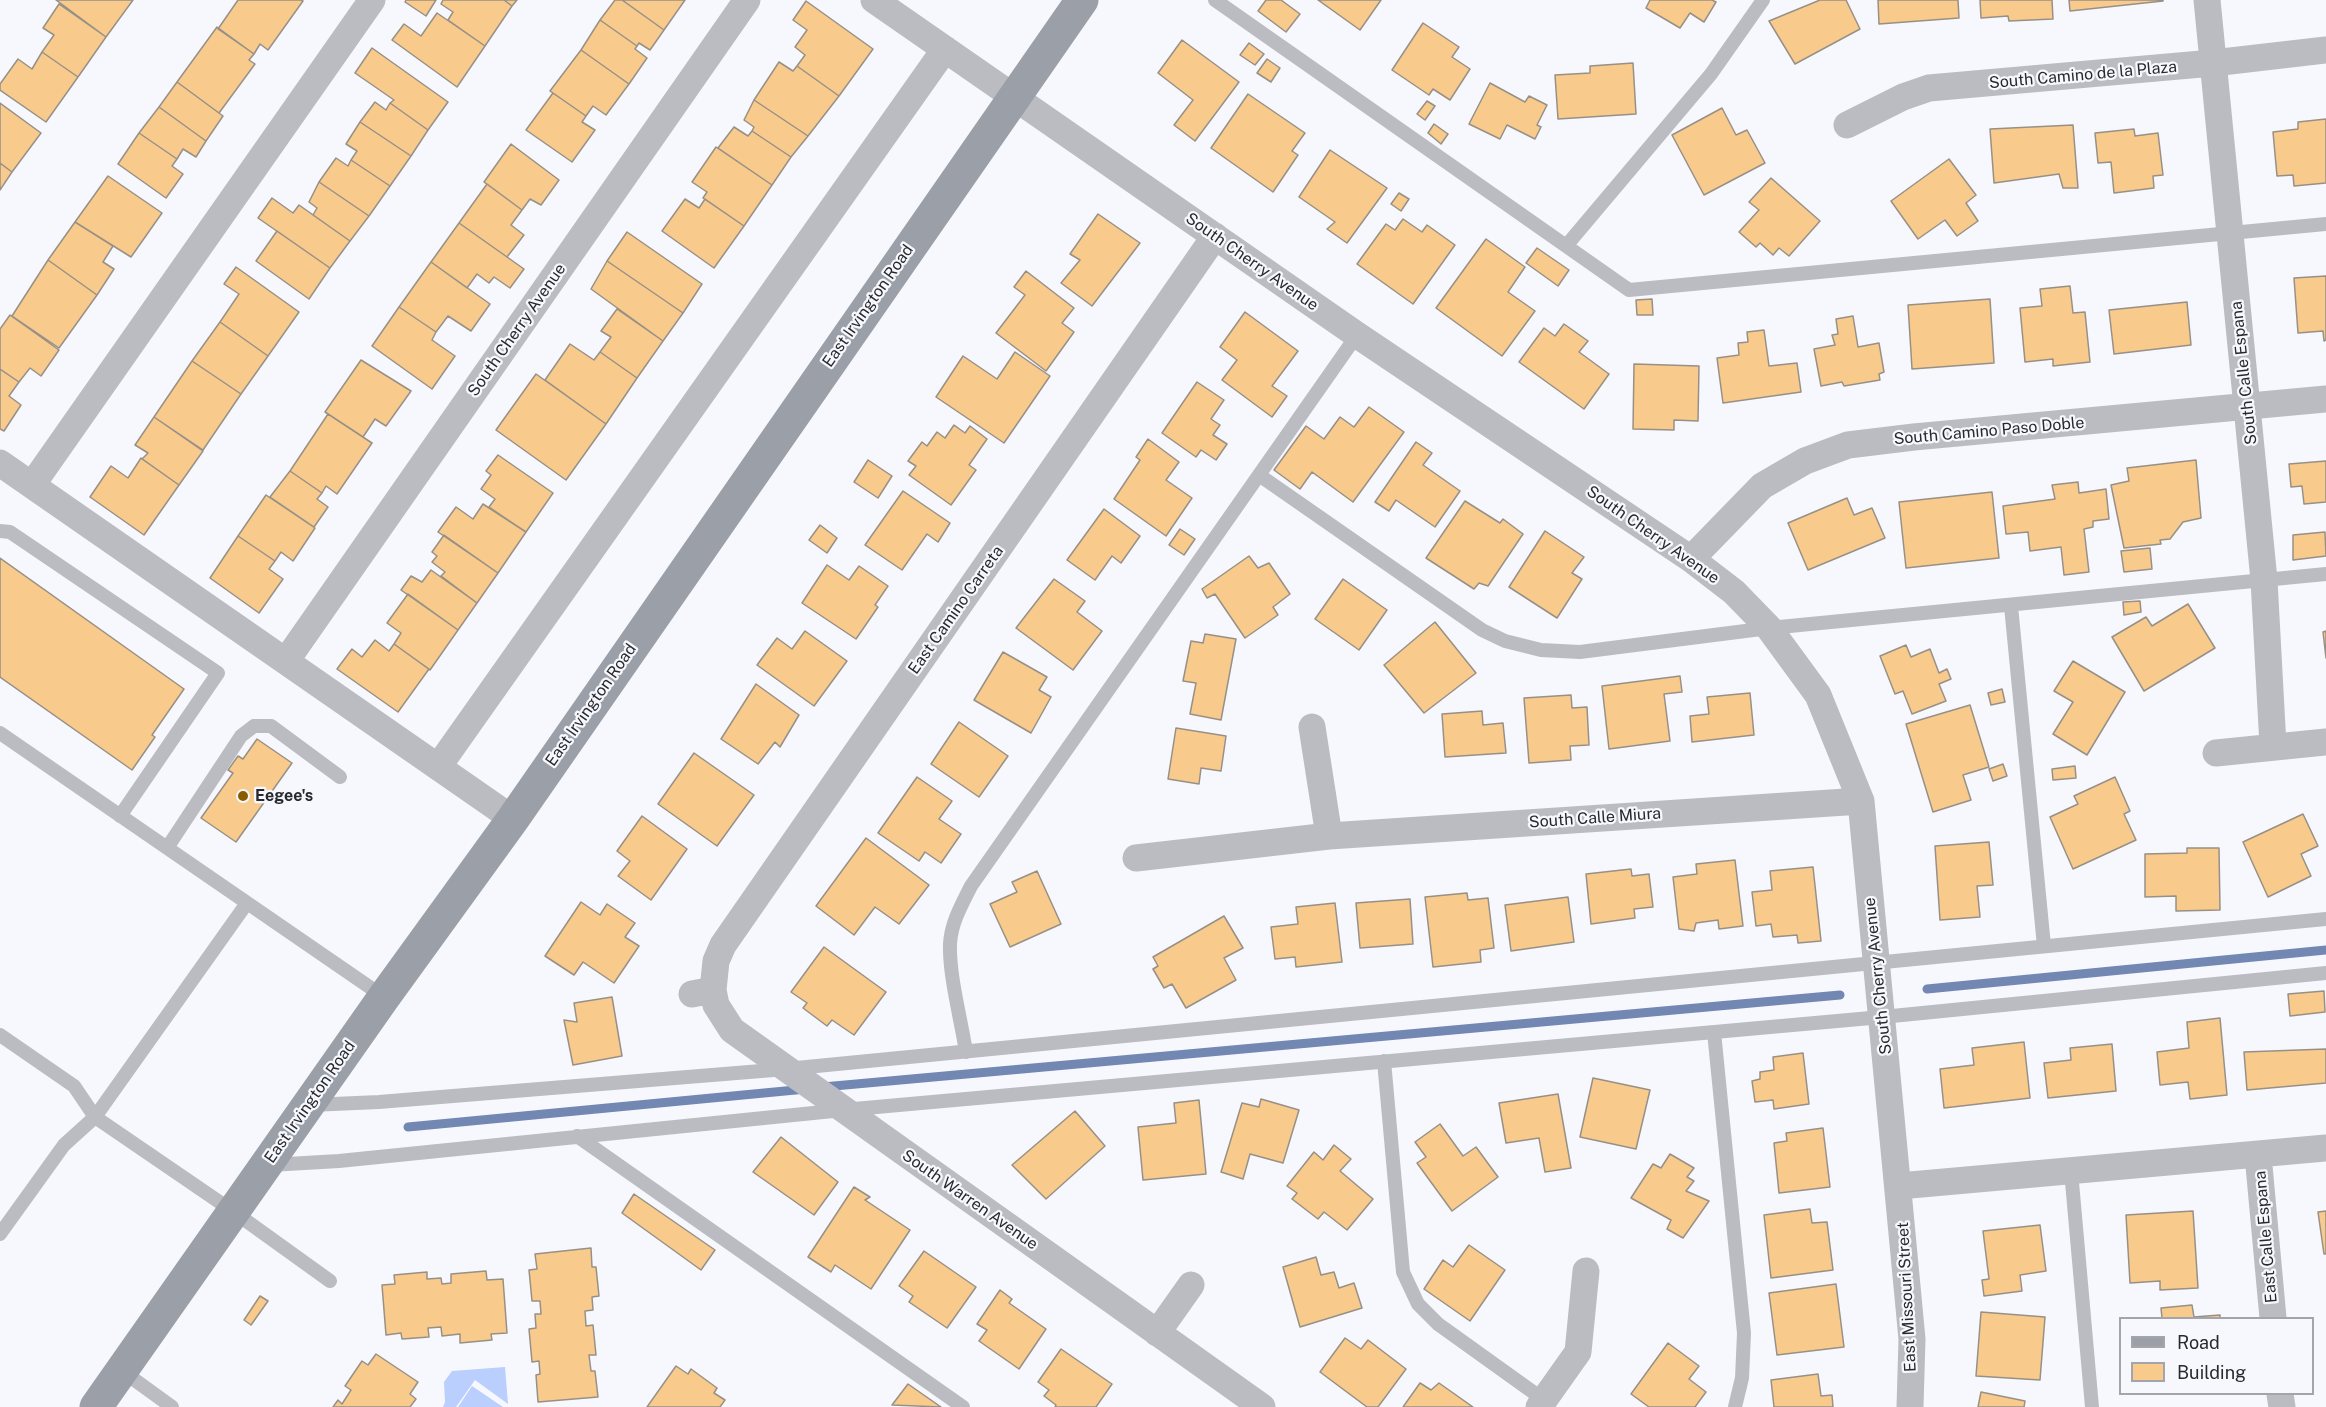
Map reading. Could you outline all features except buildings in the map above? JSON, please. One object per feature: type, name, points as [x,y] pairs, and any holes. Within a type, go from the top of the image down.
[{"type":"main road","name":"East Irvington Road","points":[[96,1407],[384,997],[513,819],[1082,0]]},
{"type":"street","points":[[32,485],[372,0]]},
{"type":"street","name":"South Cherry Avenue","points":[[286,661],[747,0]]},
{"type":"street","name":"South Cherry Avenue","points":[[874,0],[1357,335],[1691,558],[1734,592],[1769,628],[1818,695],[1861,801],[1899,1186]]},
{"type":"street","name":"South Calle Espana","points":[[2207,0],[2264,580],[2273,746]]},
{"type":"street","points":[[438,767],[945,49]]},
{"type":"street","name":"South Camino de la Plaza","points":[[1847,125],[1903,97],[1929,88],[2213,63],[2326,50]]},
{"type":"street","name":"East Camino Carreta","points":[[703,992],[723,945],[1215,236]]},
{"type":"street","name":"South Camino Paso Doble","points":[[1691,558],[1762,486],[1805,461],[1848,445],[2326,399]]},
{"type":"street","points":[[0,463],[513,819]]},
{"type":"street","points":[[1312,727],[1329,836]]},
{"type":"street","points":[[2216,753],[2326,742]]},
{"type":"street","name":"South Calle Miura","points":[[1136,858],[1329,836],[1861,801]]},
{"type":"street","name":"South Warren Avenue","points":[[703,992],[716,1005],[732,1030],[1262,1407]]},
{"type":"street","points":[[1899,1186],[2326,1148]]},
{"type":"street","name":"East Calle Espana","points":[[2258,1155],[2273,1317]]},
{"type":"street","name":"East Missouri Street","points":[[1899,1186],[1912,1339],[1910,1407]]},
{"type":"street","points":[[1542,1403],[1578,1352],[1586,1271]]},
{"type":"street","points":[[1157,1332],[1191,1285]]},
{"type":"lane","points":[[1215,0],[1629,290],[2230,231],[2326,224]]},
{"type":"lane","points":[[1566,246],[1712,74],[1763,0]]},
{"type":"lane","points":[[966,1052],[950,943],[955,918],[971,886],[1357,335]]},
{"type":"lane","points":[[1259,475],[1482,630],[1505,641],[1542,650],[1580,652],[1769,628],[2326,574]]},
{"type":"lane","points":[[0,531],[10,532],[218,673],[120,816]]},
{"type":"lane","points":[[2011,606],[2044,946]]},
{"type":"lane","points":[[167,848],[241,736],[254,726],[271,726],[340,777]]},
{"type":"lane","points":[[0,733],[384,997]]},
{"type":"lane","points":[[0,1234],[64,1145],[95,1117],[247,903]]},
{"type":"lane","points":[[309,1105],[379,1102],[786,1069],[2326,919]]},
{"type":"lane","points":[[265,1166],[339,1161],[843,1110],[1882,1017],[2326,974]]},
{"type":"lane","points":[[1714,1032],[1744,1333],[1742,1377],[1735,1407]]},
{"type":"lane","points":[[0,1035],[74,1086],[95,1117],[330,1281]]},
{"type":"lane","points":[[1384,1061],[1403,1272],[1418,1304],[1437,1324],[1542,1403]]},
{"type":"lane","points":[[577,1136],[963,1407]]},
{"type":"lane","points":[[2071,1171],[2092,1407]]},
{"type":"lane","points":[[121,1370],[172,1407]]},
{"type":"shaded area","points":[[505,1367],[508,1404],[475,1380],[456,1407],[443,1407],[444,1382],[452,1371]]},
{"type":"shaded area","points":[[472,1386],[503,1407],[458,1407]]},
{"type":"waterway","points":[[1927,989],[2326,950]]},
{"type":"waterway","points":[[823,1087],[1840,995]]},
{"type":"waterway","points":[[408,1127],[806,1089]]},
{"type":"place","name":"Eegee's","points":[[243,796]]}]
